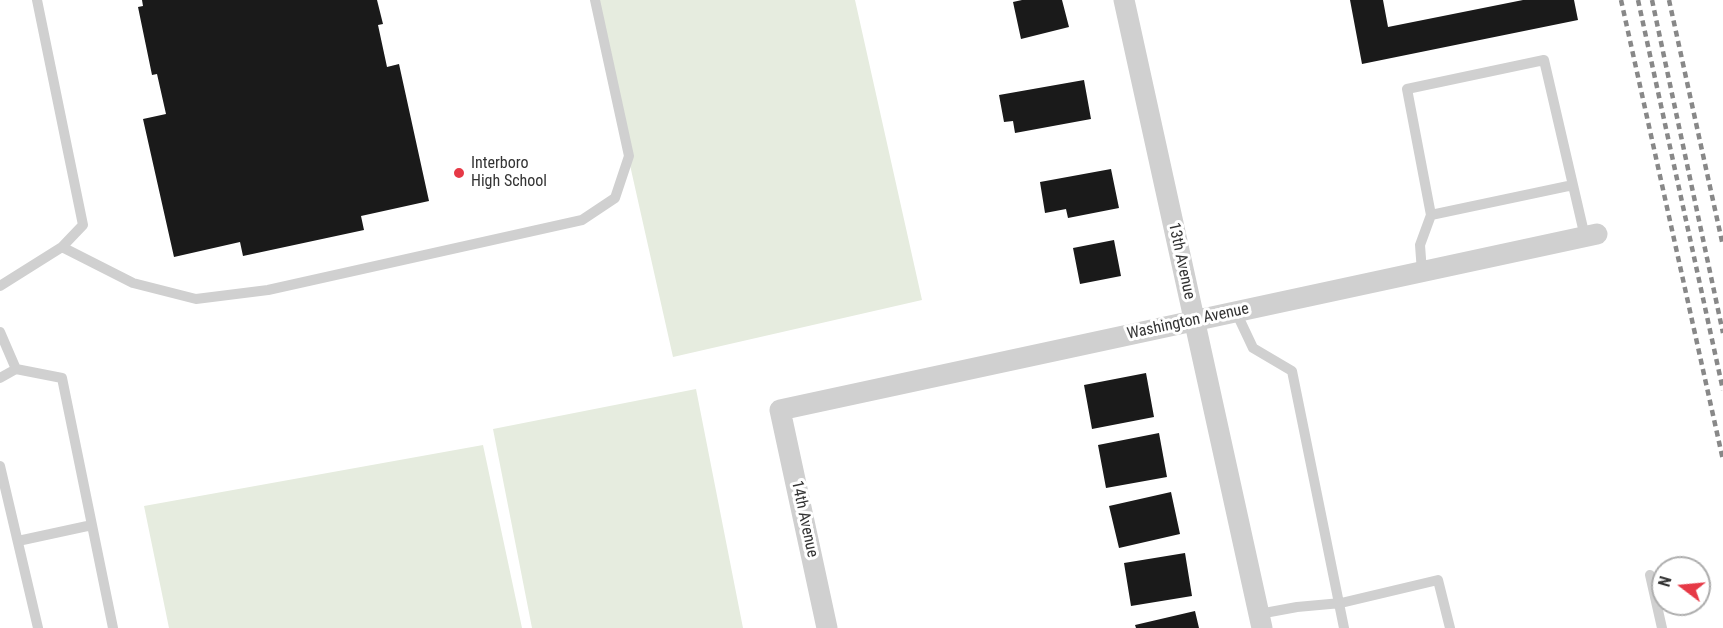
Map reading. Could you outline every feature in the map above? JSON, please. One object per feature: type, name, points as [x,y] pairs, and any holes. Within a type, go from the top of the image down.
[{"type":"street","name":"13th Avenue","points":[[1124,0],[1260,621]]},
{"type":"street","name":"Washington Avenue","points":[[780,410],[1591,236]]},
{"type":"street","name":"14th Avenue","points":[[780,410],[828,628]]},
{"type":"lane","points":[[0,286],[62,247],[83,225],[37,0]]},
{"type":"lane","points":[[62,247],[133,283],[196,299],[268,290],[582,220],[615,198],[629,156],[595,0]]},
{"type":"lane","points":[[1422,272],[1420,245],[1431,215],[1407,89],[1430,84],[1544,60],[1573,185],[1591,236]]},
{"type":"lane","points":[[1431,215],[1573,185]]},
{"type":"lane","points":[[1236,312],[1253,348],[1292,371],[1341,603],[1344,628]]},
{"type":"lane","points":[[0,332],[16,369]]},
{"type":"lane","points":[[0,378],[16,369],[62,378],[113,628]]},
{"type":"lane","points":[[0,466],[38,628]]},
{"type":"lane","points":[[18,541],[92,525]]},
{"type":"lane","points":[[1650,575],[1662,628]]},
{"type":"lane","points":[[1260,621],[1297,607],[1341,603],[1438,580],[1450,628]]},
{"type":"shaded area","points":[[593,0],[855,0],[922,300],[673,357]]},
{"type":"shaded area","points":[[696,389],[743,628],[532,628],[493,429]]},
{"type":"shaded area","points":[[483,445],[522,628],[169,628],[144,506]]},
{"type":"building","name":"Interboro High School","points":[[142,0],[377,0],[383,24],[378,25],[387,67],[399,64],[429,201],[361,216],[364,230],[243,256],[240,242],[174,257],[143,119],[166,114],[157,74],[152,75],[138,7],[143,6]]},
{"type":"building","points":[[1062,0],[1069,27],[1021,39],[1013,2]]},
{"type":"building","points":[[1350,0],[1383,0],[1388,27],[1523,0],[1574,0],[1578,20],[1362,64]]},
{"type":"building","points":[[1084,80],[1091,119],[1015,133],[1013,121],[1004,122],[999,95]]},
{"type":"building","points":[[1111,169],[1119,208],[1068,218],[1066,209],[1045,213],[1040,182]]},
{"type":"building","points":[[1114,240],[1121,276],[1080,284],[1073,248]]},
{"type":"building","points":[[1146,373],[1154,417],[1092,429],[1084,385]]},
{"type":"building","points":[[1159,433],[1167,477],[1106,488],[1098,445]]},
{"type":"building","points":[[1171,492],[1180,534],[1119,548],[1109,506]]},
{"type":"building","points":[[1185,553],[1192,596],[1131,606],[1124,563]]},
{"type":"building","points":[[1195,611],[1199,628],[1136,628],[1135,625]]},
{"type":"railway","points":[[1621,0],[1723,460]]},
{"type":"railway","points":[[1638,0],[1723,390]]},
{"type":"railway","points":[[1652,0],[1723,333]]},
{"type":"railway","points":[[1669,0],[1723,246]]},
{"type":"place","name":"Interboro High School","points":[[459,173]]}]
